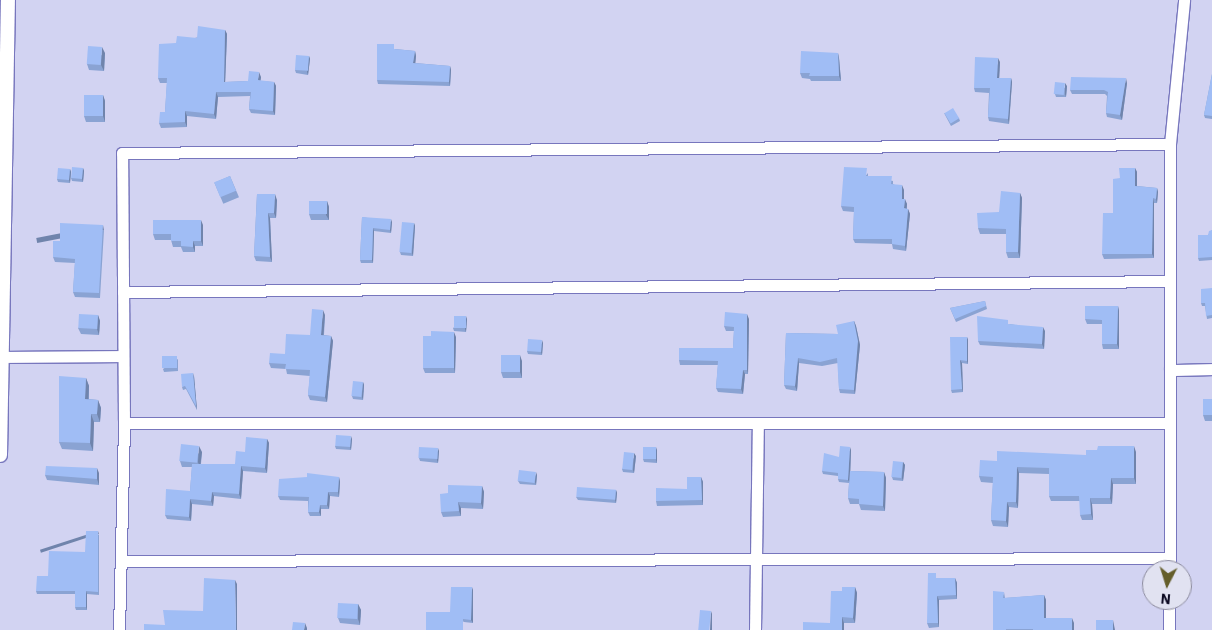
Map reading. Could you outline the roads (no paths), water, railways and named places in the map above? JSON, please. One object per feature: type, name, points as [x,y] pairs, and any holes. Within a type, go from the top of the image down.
[{"type":"street","points":[[0,455],[8,0]]},
{"type":"street","points":[[121,561],[1170,558],[1170,144],[1184,0]]},
{"type":"street","points":[[119,630],[124,423],[122,153],[1170,144]]},
{"type":"street","points":[[123,292],[1170,281]]},
{"type":"street","points":[[2,358],[124,356]]},
{"type":"street","points":[[1170,370],[1212,369]]},
{"type":"street","points":[[124,423],[1170,424]]},
{"type":"street","points":[[756,630],[758,423]]},
{"type":"street","points":[[1169,630],[1170,610]]}]
